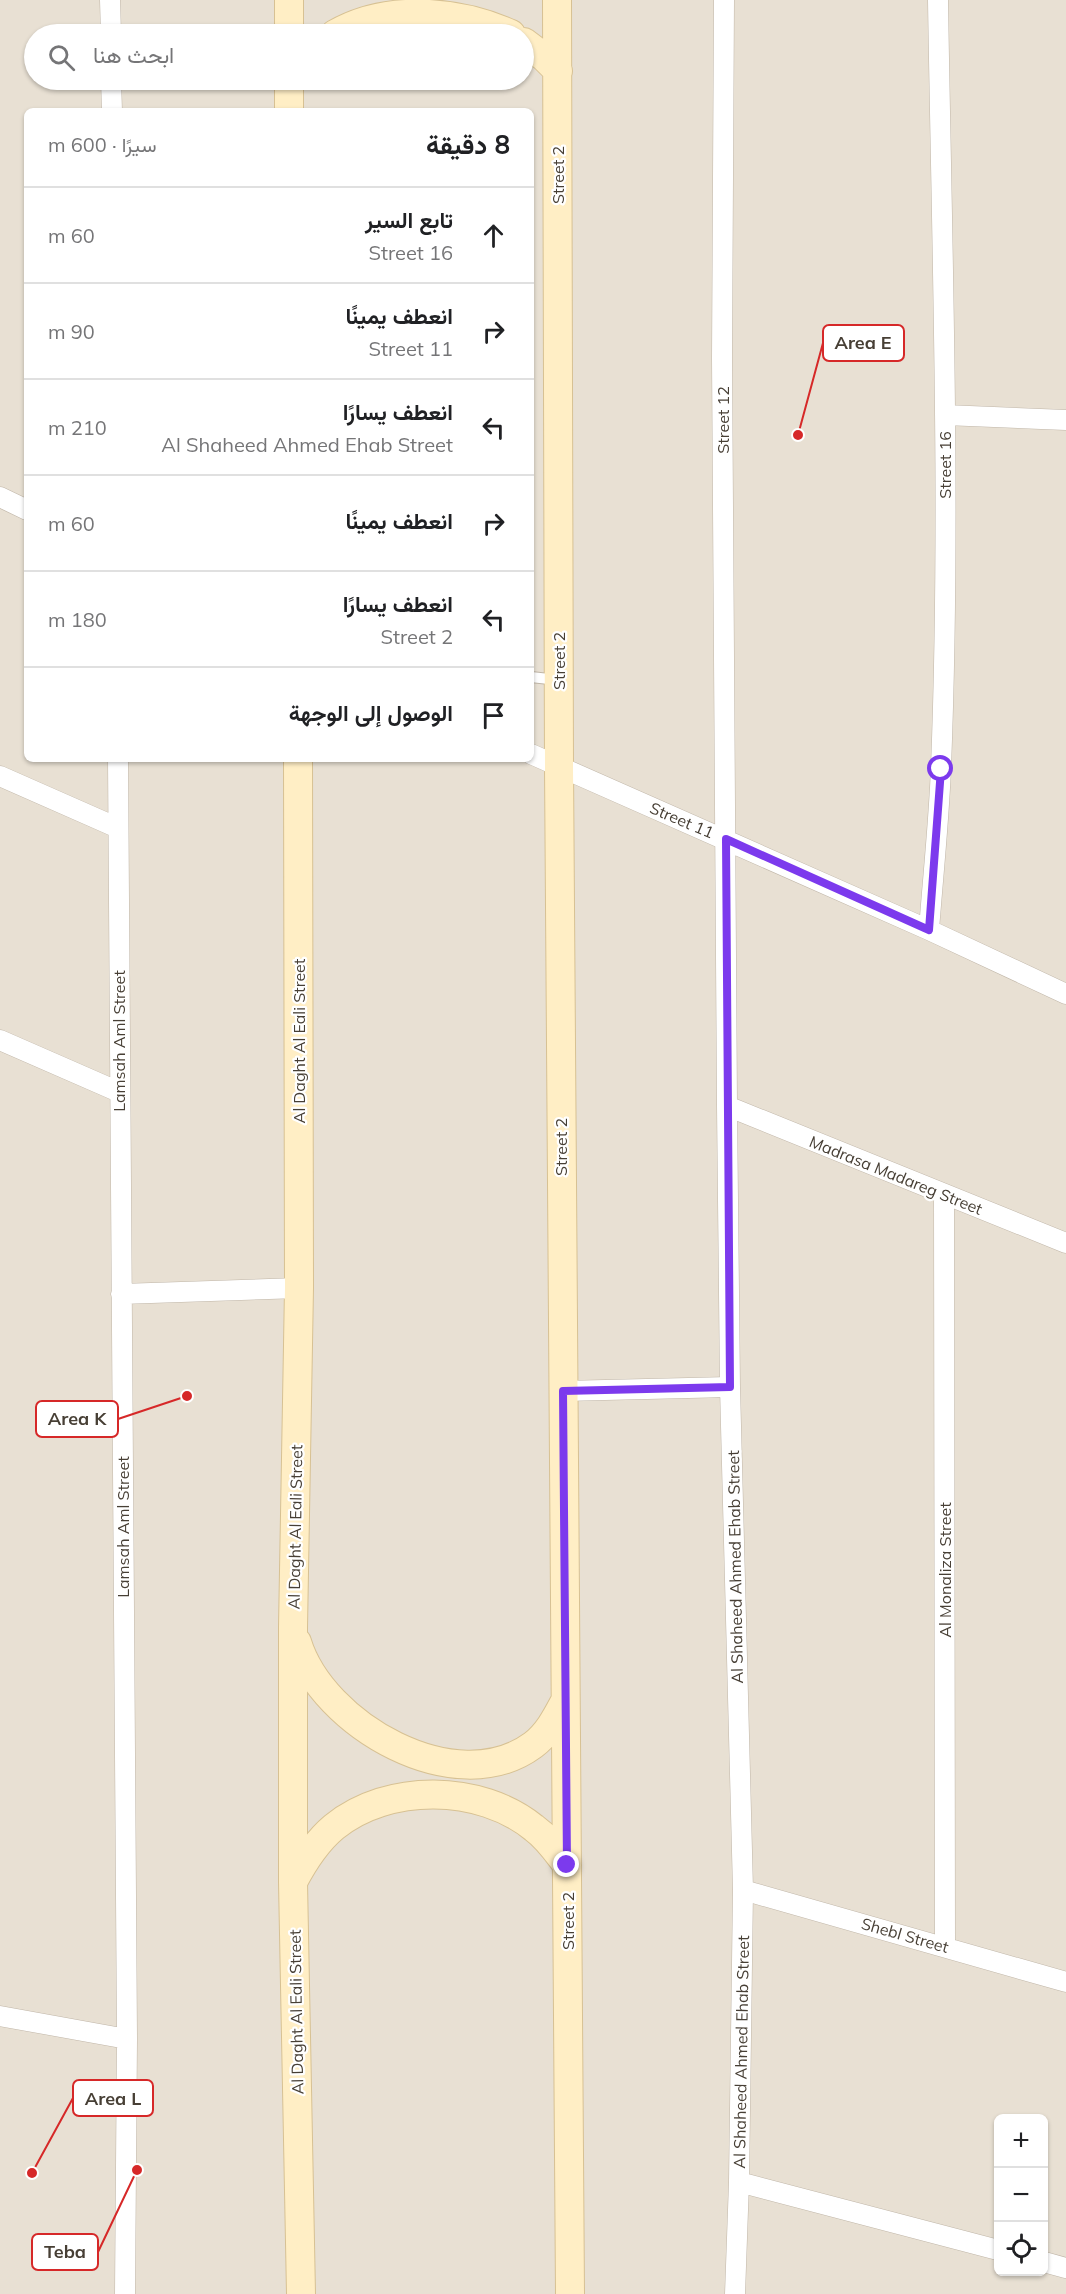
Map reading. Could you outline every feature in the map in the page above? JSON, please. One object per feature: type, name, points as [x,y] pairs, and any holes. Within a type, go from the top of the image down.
[{"type":"street","points":[[110,0],[111,24]]},
{"type":"street","points":[[289,0],[289,24]]},
{"type":"street","name":"Street 2","points":[[557,0],[559,767],[570,2294]]},
{"type":"street","name":"Street 12","points":[[724,0],[722,358],[726,839]]},
{"type":"street","name":"Street 16","points":[[929,930],[941,769],[944,660],[945,415],[938,0]]},
{"type":"street","points":[[359,24],[416,15],[465,19],[483,24]]},
{"type":"street","points":[[534,50],[558,71]]},
{"type":"street","points":[[111,90],[112,108]]},
{"type":"street","points":[[289,90],[289,108]]},
{"type":"street","points":[[945,415],[1066,420]]},
{"type":"street","points":[[0,497],[24,509]]},
{"type":"street","name":"Street 11","points":[[534,755],[929,930],[1066,994]]},
{"type":"street","name":"Lamsah Aml Street","points":[[118,762],[128,2039],[125,2294]]},
{"type":"street","name":"Al Daght Al Eali Street","points":[[298,762],[299,1288],[293,1629],[293,1882],[301,2294]]},
{"type":"street","points":[[0,776],[118,828]]},
{"type":"street","name":"Al Shaheed Ahmed Ehab Street","points":[[726,839],[730,1387],[743,1890],[735,2294]]},
{"type":"street","points":[[0,1040],[119,1092]]},
{"type":"street","name":"Madrasa Madareg Street","points":[[727,1106],[1066,1243]]},
{"type":"street","name":"Al Monaliza Street","points":[[944,1194],[945,1947]]},
{"type":"street","points":[[121,1294],[299,1288]]},
{"type":"street","points":[[563,1391],[730,1387]]},
{"type":"street","points":[[293,1629],[301,1656],[315,1680],[355,1722],[379,1737],[429,1758],[468,1765],[486,1764],[520,1753],[546,1732],[565,1700]]},
{"type":"street","points":[[293,1882],[317,1843],[352,1814],[373,1804],[418,1795],[466,1797],[491,1803],[514,1813],[547,1839],[567,1865]]},
{"type":"street","name":"Shebl Street","points":[[743,1890],[1066,1982]]},
{"type":"street","points":[[0,2016],[128,2039]]},
{"type":"street","points":[[739,2182],[994,2249]]},
{"type":"street","points":[[1048,2263],[1066,2268]]},
{"type":"lane","points":[[534,677],[559,680]]},
{"type":"shaded area","points":[[0,0],[1066,0],[1066,2294],[0,2294]]},
{"type":"place","name":"Area E","points":[[798,435]]},
{"type":"place","name":"Area K","points":[[187,1396]]},
{"type":"place","name":"Teba","points":[[137,2170]]},
{"type":"place","name":"Area L","points":[[32,2173]]},
{"type":"route","points":[[567,1865],[563,1391],[730,1387],[726,839],[929,930],[941,769]]}]
